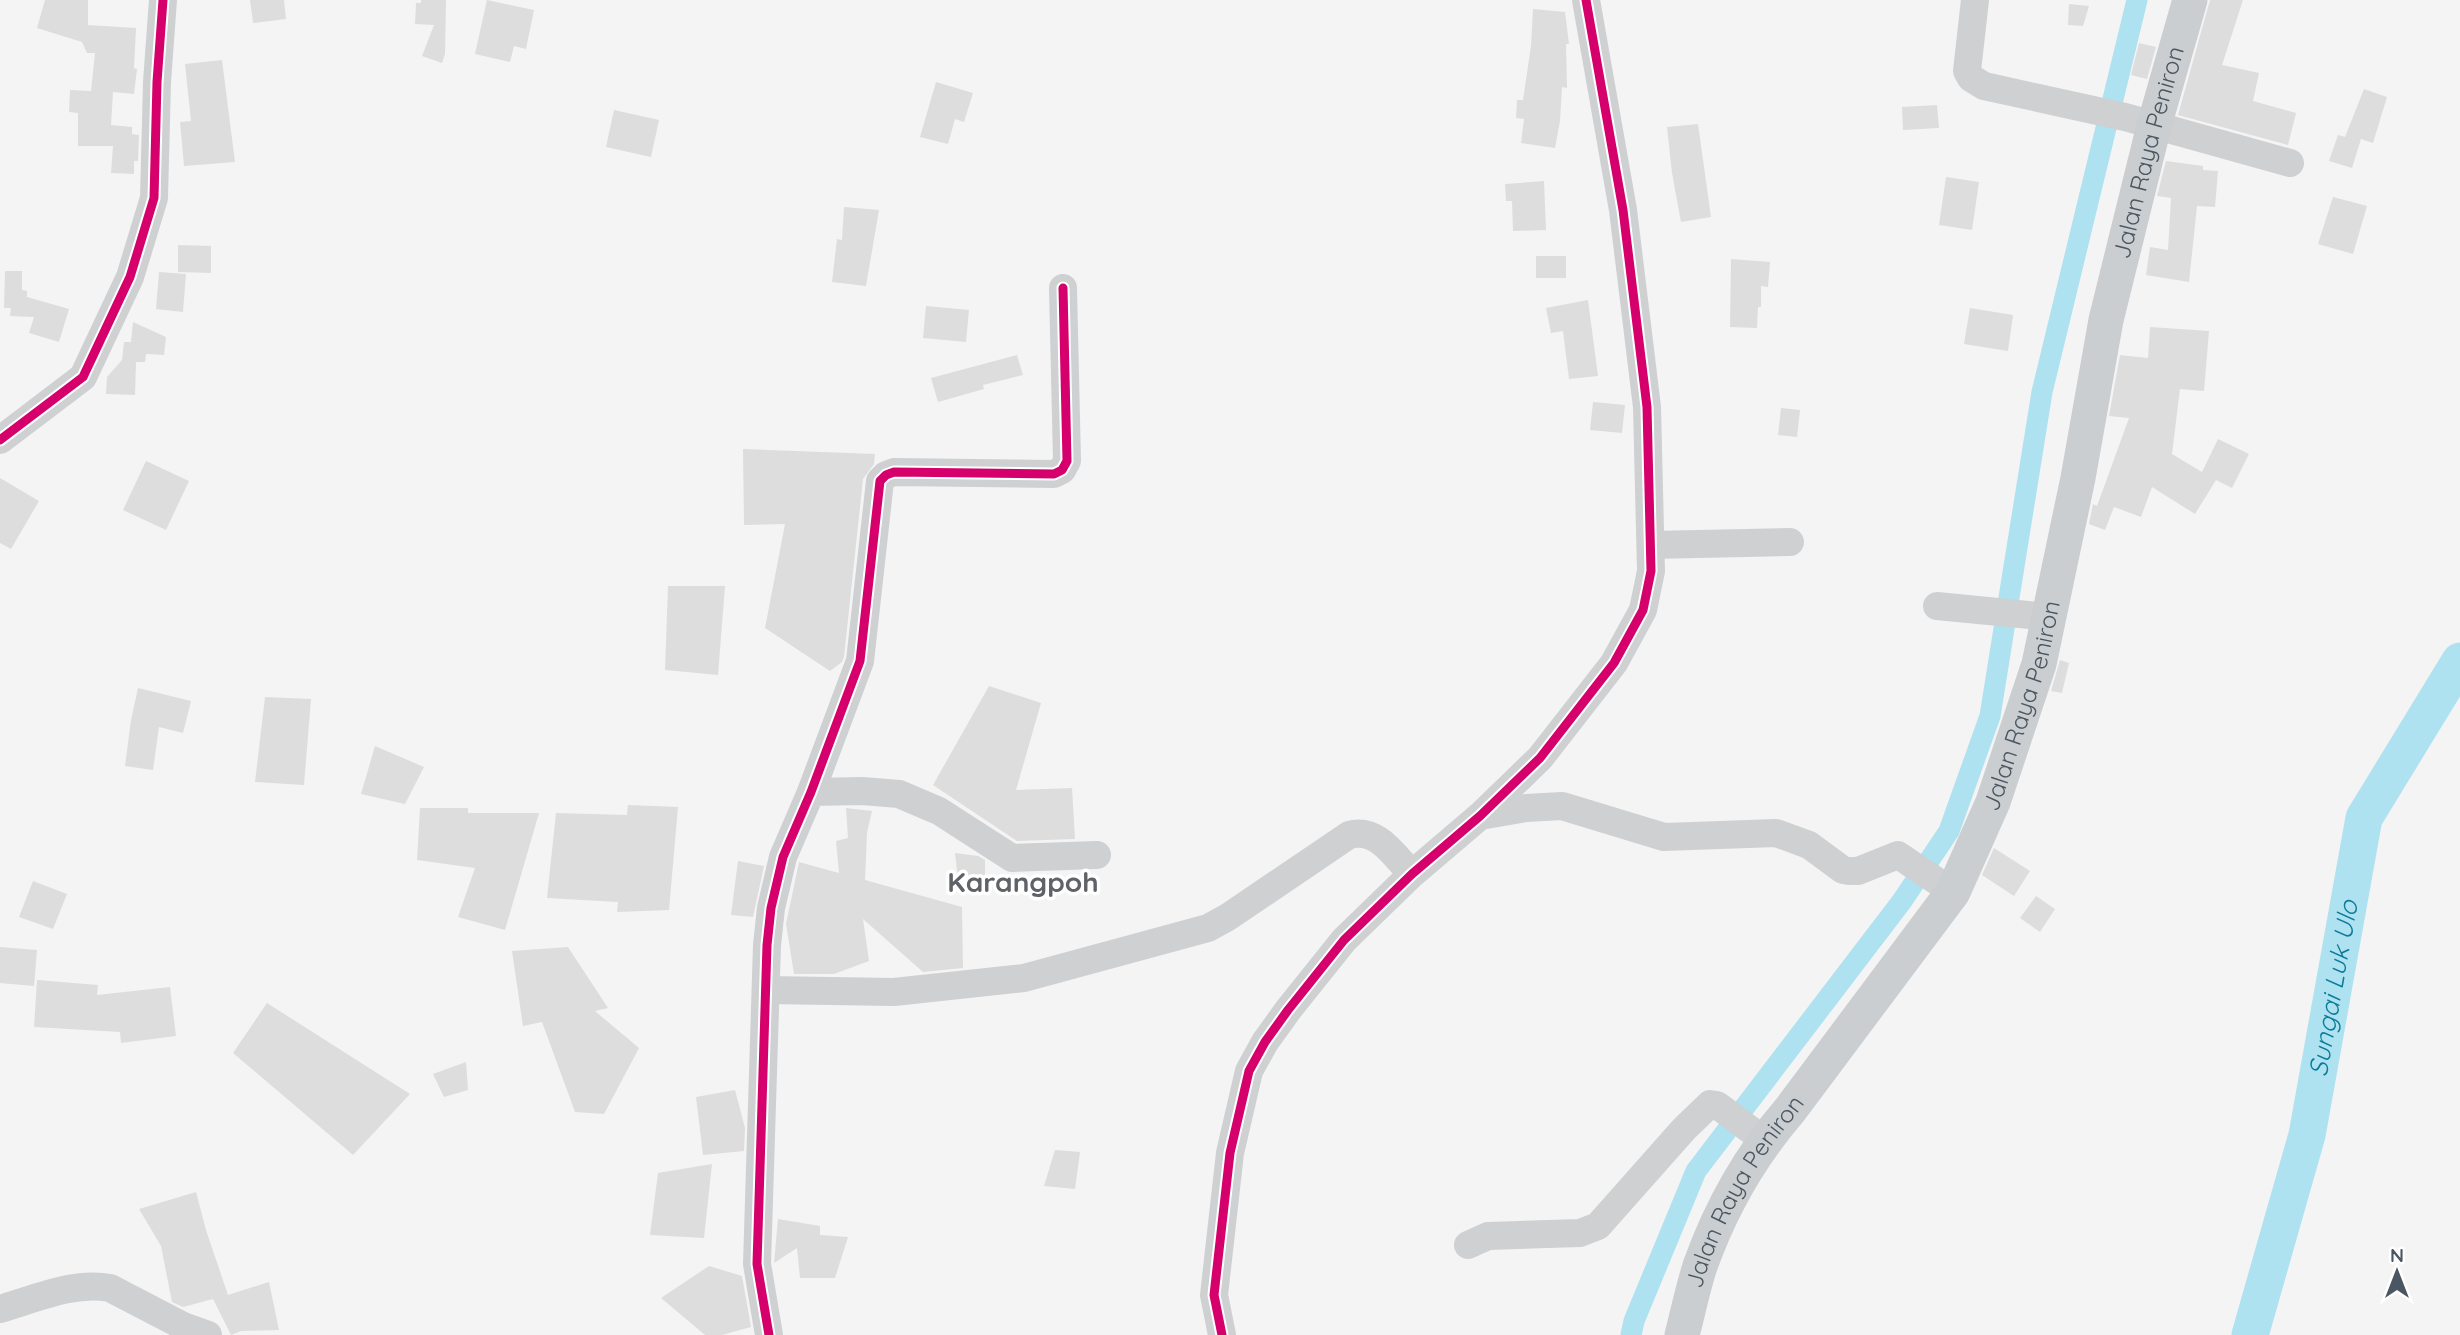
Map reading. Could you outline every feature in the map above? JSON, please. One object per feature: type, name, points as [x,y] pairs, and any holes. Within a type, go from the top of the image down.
[{"type":"main road","name":"Jalan Raya Peniron","points":[[1682,1335],[1700,1266],[1755,1133],[1790,1110],[1993,802],[2039,664],[2037,615],[2078,478],[2139,121],[2190,0]]},
{"type":"street","points":[[0,440],[83,377],[131,276],[154,198],[157,82],[163,0]]},
{"type":"street","points":[[1222,1335],[1214,1295],[1215,1281],[1230,1153],[1249,1071],[1287,1010],[1344,940],[1540,758],[1614,663],[1643,610],[1651,571],[1647,407],[1623,211],[1586,0]]},
{"type":"street","points":[[1975,0],[1967,65],[1968,75],[1972,78],[1992,88],[2139,121],[2290,163]]},
{"type":"street","points":[[769,1335],[757,1264],[767,945],[771,908],[783,857],[811,792],[860,661],[880,481],[894,472],[1054,474],[1062,470],[1067,461],[1063,288]]},
{"type":"street","points":[[1651,545],[1790,542]]},
{"type":"street","points":[[1937,606],[2037,615]]},
{"type":"street","points":[[811,792],[862,791],[899,794],[939,811],[1012,858],[1097,855]]},
{"type":"street","points":[[1480,816],[1526,808],[1562,806],[1664,837],[1776,833],[1809,845],[1843,870],[1858,871],[1894,856],[1901,857],[1939,883]]},
{"type":"street","points":[[767,990],[894,992],[1024,978],[1208,928],[1355,833],[1376,837],[1412,874]]},
{"type":"street","points":[[1468,1245],[1488,1236],[1580,1233],[1598,1226],[1692,1120],[1710,1104],[1721,1108],[1755,1133]]},
{"type":"street","points":[[0,1309],[81,1286],[100,1286],[110,1288],[183,1326],[208,1335]]},
{"type":"building","points":[[45,0],[88,0],[88,25],[136,28],[134,68],[137,69],[134,94],[113,92],[111,125],[132,127],[132,134],[139,135],[138,161],[134,161],[134,174],[111,173],[113,146],[78,146],[78,113],[69,112],[70,90],[91,91],[95,53],[87,53],[82,42],[37,28]]},
{"type":"building","points":[[250,0],[284,0],[286,19],[253,23]]},
{"type":"building","points":[[421,0],[446,0],[445,54],[442,63],[422,56],[434,25],[415,24],[416,3],[421,3]]},
{"type":"building","points":[[487,0],[534,10],[526,49],[514,46],[510,62],[475,54]]},
{"type":"building","points":[[2210,0],[2243,0],[2222,65],[2259,73],[2253,101],[2296,113],[2288,145],[2178,115]]},
{"type":"building","points":[[2069,4],[2089,6],[2083,26],[2068,25]]},
{"type":"building","points":[[1533,9],[1565,12],[1569,44],[1566,44],[1567,88],[1562,87],[1555,148],[1521,143],[1524,119],[1516,118],[1517,100],[1523,100]]},
{"type":"building","points":[[2139,43],[2156,47],[2147,79],[2131,75]]},
{"type":"building","points":[[222,60],[235,162],[184,166],[180,122],[191,121],[185,64]]},
{"type":"building","points":[[936,82],[973,93],[964,122],[955,119],[948,144],[920,137]]},
{"type":"building","points":[[2364,89],[2387,97],[2373,143],[2361,139],[2352,168],[2329,161],[2338,135],[2345,137]]},
{"type":"building","points":[[1937,105],[1939,128],[1903,130],[1902,107]]},
{"type":"building","points":[[614,110],[659,120],[651,157],[606,147]]},
{"type":"building","points":[[1698,124],[1711,217],[1681,222],[1667,127]]},
{"type":"building","points":[[2166,161],[2218,171],[2215,207],[2197,206],[2189,282],[2146,275],[2150,247],[2168,250],[2171,198],[2157,196]]},
{"type":"building","points":[[1946,177],[1979,182],[1972,230],[1939,225]]},
{"type":"building","points":[[1544,181],[1546,230],[1513,231],[1512,201],[1506,201],[1505,184]]},
{"type":"building","points":[[2333,197],[2367,206],[2353,254],[2318,244]]},
{"type":"building","points":[[844,207],[879,210],[866,286],[832,282],[837,239],[842,240]]},
{"type":"building","points":[[178,245],[211,246],[211,273],[178,272]]},
{"type":"building","points":[[1536,256],[1566,256],[1566,278],[1536,278]]},
{"type":"building","points":[[1731,259],[1770,262],[1768,287],[1761,286],[1757,328],[1730,327]]},
{"type":"building","points":[[5,271],[22,271],[22,290],[27,291],[27,297],[69,309],[59,342],[29,333],[34,317],[10,316],[11,308],[4,308]]},
{"type":"building","points":[[159,272],[186,274],[183,312],[156,309]]},
{"type":"building","points":[[1588,300],[1598,376],[1569,379],[1563,331],[1551,333],[1546,308]]},
{"type":"building","points":[[926,306],[969,310],[966,342],[923,338]]},
{"type":"building","points":[[1970,308],[2013,315],[2008,351],[1964,344]]},
{"type":"building","points":[[133,322],[166,337],[164,355],[146,354],[145,362],[136,362],[135,395],[106,394],[107,377],[122,360],[124,342],[131,342]]},
{"type":"building","points":[[2150,327],[2209,331],[2204,391],[2180,389],[2172,454],[2202,472],[2218,439],[2249,454],[2232,488],[2216,480],[2195,514],[2152,487],[2141,517],[2114,507],[2105,530],[2089,524],[2093,504],[2097,506],[2129,418],[2109,416],[2120,355],[2148,358]]},
{"type":"building","points":[[1017,355],[1023,375],[983,385],[984,389],[938,402],[931,378]]},
{"type":"building","points":[[1593,402],[1625,405],[1622,433],[1590,430]]},
{"type":"building","points":[[1781,408],[1800,410],[1797,437],[1778,435]]},
{"type":"building","points":[[743,449],[875,454],[874,464],[863,479],[844,657],[842,662],[830,671],[765,628],[785,524],[744,525]]},
{"type":"building","points":[[146,461],[189,481],[166,530],[123,510]]},
{"type":"building","points":[[0,478],[39,501],[11,549],[0,543]]},
{"type":"building","points":[[668,586],[725,586],[718,675],[665,670]]},
{"type":"building","points":[[2060,660],[2069,663],[2062,693],[2051,691]]},
{"type":"building","points":[[989,686],[1041,703],[1016,790],[1072,788],[1075,839],[1017,841],[933,785]]},
{"type":"building","points":[[138,688],[191,701],[183,733],[159,727],[153,770],[125,766]]},
{"type":"building","points":[[265,697],[311,699],[304,785],[255,782]]},
{"type":"building","points":[[375,746],[424,767],[405,804],[361,794]]},
{"type":"building","points":[[628,805],[678,807],[669,910],[617,912],[618,902],[547,898],[556,813],[627,815]]},
{"type":"building","points":[[420,808],[468,808],[468,813],[539,813],[505,930],[458,917],[475,868],[417,860]]},
{"type":"building","points":[[846,808],[872,811],[867,833],[865,880],[962,907],[963,968],[923,972],[863,919],[869,961],[834,974],[794,974],[786,924],[799,862],[839,873],[836,841],[848,838]]},
{"type":"building","points":[[1994,848],[2030,871],[2014,896],[1982,875]]},
{"type":"building","points":[[955,853],[978,856],[985,860],[985,877],[958,878]]},
{"type":"building","points":[[738,861],[764,866],[753,917],[731,915]]},
{"type":"building","points":[[33,881],[67,894],[53,929],[19,917]]},
{"type":"building","points":[[2036,896],[2055,909],[2040,932],[2020,918]]},
{"type":"building","points":[[0,947],[37,950],[34,986],[0,983]]},
{"type":"building","points":[[568,947],[608,1008],[595,1011],[639,1048],[604,1114],[575,1112],[542,1022],[523,1026],[512,951]]},
{"type":"building","points":[[37,980],[98,985],[97,995],[170,987],[176,1036],[121,1043],[120,1032],[34,1027]]},
{"type":"building","points":[[267,1003],[410,1094],[353,1155],[233,1053]]},
{"type":"building","points":[[466,1062],[468,1090],[444,1097],[433,1074]]},
{"type":"building","points":[[735,1090],[745,1128],[744,1151],[703,1155],[696,1097]]},
{"type":"building","points":[[1055,1150],[1080,1152],[1075,1189],[1044,1186]]},
{"type":"building","points":[[712,1164],[704,1238],[650,1235],[658,1173]]},
{"type":"building","points":[[196,1192],[228,1295],[269,1282],[279,1330],[241,1331],[231,1335],[213,1299],[183,1307],[172,1302],[161,1246],[139,1209]]},
{"type":"building","points":[[778,1219],[820,1226],[820,1235],[848,1237],[835,1278],[800,1278],[797,1248],[774,1263]]},
{"type":"building","points":[[709,1266],[742,1276],[751,1327],[722,1335],[705,1335],[661,1298]]},
{"type":"waterway","points":[[1631,1335],[1634,1321],[1696,1171],[1902,901],[1949,831],[1990,716],[2042,392],[2137,0]]},
{"type":"waterway","name":"Sungai Luk Ulo","points":[[2250,1335],[2307,1135],[2364,818],[2460,661]]},
{"type":"cycle path","points":[[0,440],[83,377],[130,277],[154,198],[157,82],[163,0]]},
{"type":"cycle path","points":[[1222,1335],[1214,1295],[1230,1153],[1249,1071],[1265,1042],[1344,940],[1540,758],[1614,663],[1643,610],[1651,571],[1647,407],[1623,210],[1586,0]]},
{"type":"cycle path","points":[[769,1335],[757,1264],[767,945],[771,908],[783,857],[811,792],[860,661],[880,481],[894,472],[1054,474],[1062,470],[1067,461],[1063,288]]},
{"type":"district","name":"Karangpoh","points":[[1023,882]]}]
